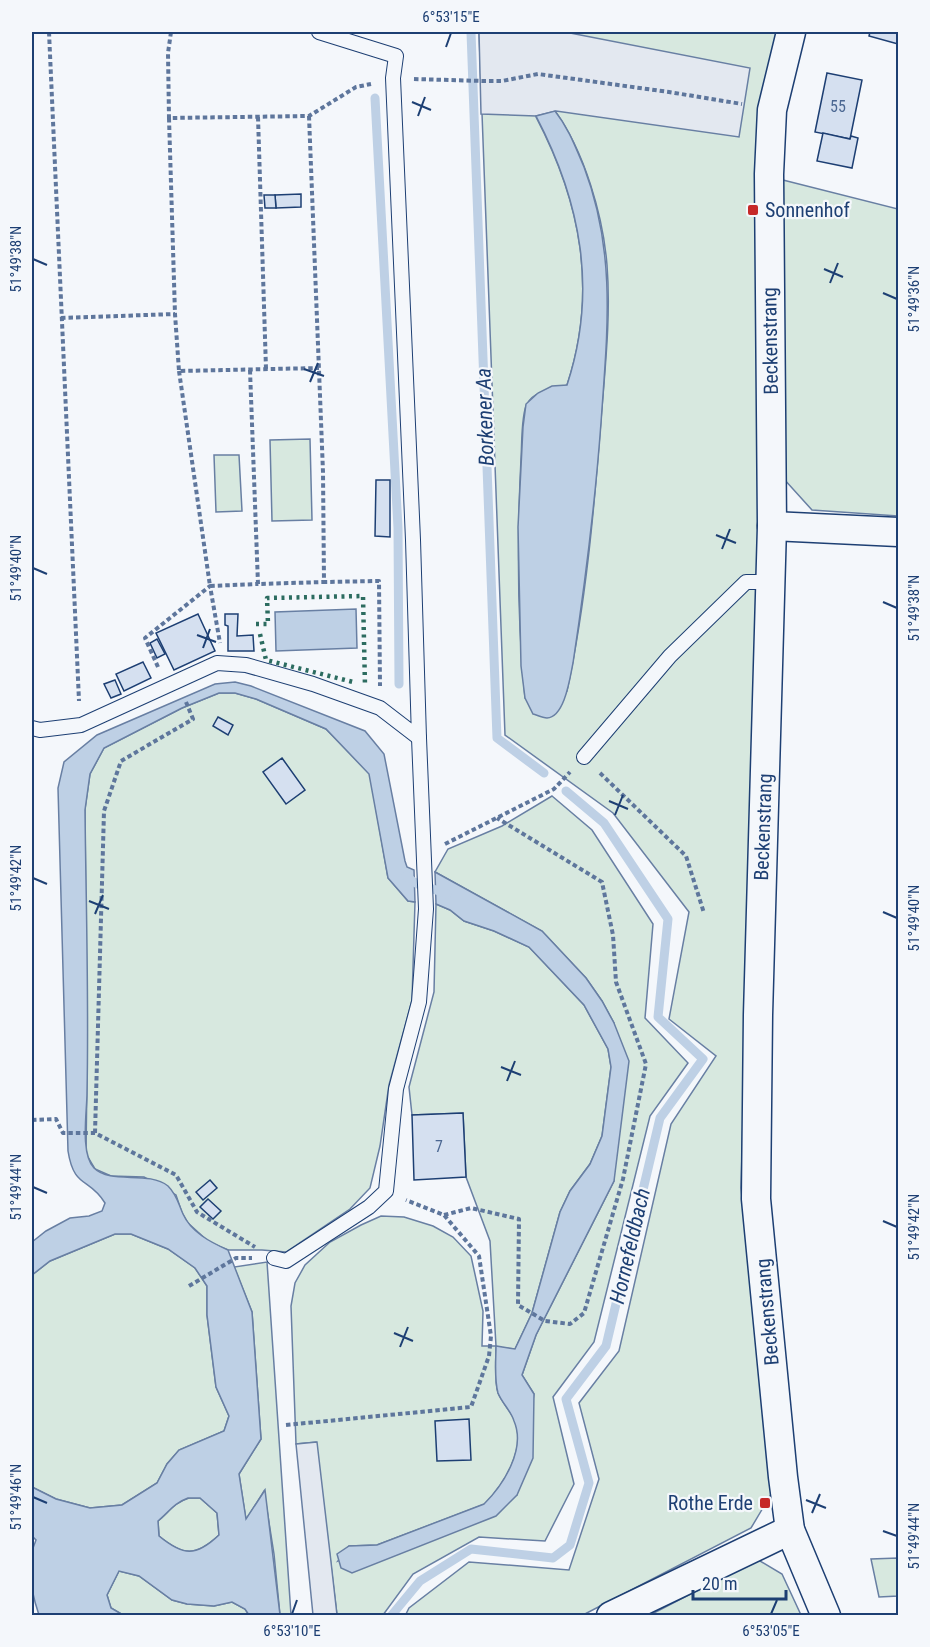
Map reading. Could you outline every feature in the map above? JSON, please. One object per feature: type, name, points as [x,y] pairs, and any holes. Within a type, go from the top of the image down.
[{"type":"street","name":"Beckenstrang","points":[[791,32],[772,110],[769,212],[772,526],[758,1015],[756,1199],[790,1530],[826,1616]]},
{"type":"street","points":[[772,526],[898,532]]},
{"type":"street","points":[[611,1616],[790,1530]]},
{"type":"lane","points":[[274,1258],[286,1261],[369,1207],[386,1191],[396,1089],[419,1002],[426,909],[393,78],[396,56],[319,32]]},
{"type":"lane","points":[[584,757],[670,656],[746,582],[770,582]]},
{"type":"lane","points":[[32,728],[40,730],[81,725],[217,663],[246,665],[313,684],[380,708],[419,738]]},
{"type":"path","points":[[49,32],[81,725]]},
{"type":"path","points":[[171,32],[168,53],[169,118],[179,371],[221,649],[217,663]]},
{"type":"path","points":[[169,118],[309,116],[356,87],[393,78],[502,81],[538,74],[669,92],[772,110]]},
{"type":"path","points":[[309,116],[323,472],[324,582]]},
{"type":"path","points":[[258,117],[266,369]]},
{"type":"path","points":[[61,318],[175,314]]},
{"type":"path","points":[[179,371],[319,368]]},
{"type":"path","points":[[250,370],[258,584]]},
{"type":"path","points":[[167,687],[145,638],[210,586],[379,582],[380,708]]},
{"type":"path","points":[[94,1133],[104,811],[121,761],[193,718],[190,710]]},
{"type":"path","points":[[424,861],[497,818],[554,789],[584,757],[686,856],[704,913]]},
{"type":"path","points":[[444,1215],[471,1208],[519,1219],[518,1305],[545,1321],[570,1324],[584,1312],[623,1179],[646,1064],[616,982],[614,935],[602,882],[497,818]]},
{"type":"path","points":[[32,1120],[56,1119],[63,1133],[94,1133],[176,1175],[197,1212],[274,1258]]},
{"type":"path","points":[[286,1425],[471,1407],[489,1356],[491,1336],[480,1256],[444,1215],[386,1191]]},
{"type":"path","points":[[189,1286],[236,1258]]},
{"type":"shaded area","points":[[479,32],[779,32],[759,569],[741,1188],[773,1491],[751,1528],[583,1615],[405,1616],[409,1608],[469,1562],[569,1570],[599,1479],[579,1403],[619,1351],[671,1124],[716,1056],[669,1019],[689,912],[613,813],[505,735]],"holes":[[[555,111],[575,145],[590,184],[605,246],[608,303],[606,362],[588,556],[567,691],[525,698],[518,578],[524,415],[527,404],[534,396],[567,385],[582,316],[583,282],[574,215],[552,149],[536,117]]]},
{"type":"shaded area","points":[[479,32],[565,32],[750,68],[739,137],[556,111],[536,116],[481,114]]},
{"type":"shaded area","points":[[779,179],[898,209],[898,516],[812,510],[783,478]]},
{"type":"shaded area","points":[[310,439],[312,520],[272,521],[270,440]]},
{"type":"shaded area","points":[[214,455],[239,455],[242,511],[216,512]]},
{"type":"shaded area","points":[[219,693],[235,693],[256,699],[326,729],[370,774],[388,878],[408,901],[415,902],[412,1000],[389,1085],[380,1146],[370,1188],[350,1209],[286,1252],[228,1250],[209,1242],[188,1223],[176,1195],[144,1177],[111,1176],[95,1169],[86,1154],[85,809],[90,774],[104,748],[182,708]]},
{"type":"shaded area","points":[[552,796],[592,830],[653,924],[645,1018],[688,1063],[650,1116],[594,1342],[553,1397],[574,1484],[545,1541],[479,1537],[413,1574],[383,1615],[337,1615],[316,1442],[296,1444],[291,1306],[295,1283],[305,1265],[330,1242],[381,1216],[404,1217],[433,1226],[453,1237],[471,1256],[483,1311],[482,1346],[496,1346],[490,1241],[466,1177],[463,1113],[412,1115],[409,1087],[434,992],[436,904],[450,910],[464,921],[494,931],[529,947],[584,1005],[608,1049],[611,1067],[602,1136],[590,1164],[570,1191],[560,1212],[532,1313],[515,1349],[496,1347],[498,1393],[513,1417],[518,1432],[515,1454],[506,1476],[485,1504],[377,1545],[349,1546],[338,1561],[517,1495],[534,1394],[522,1375],[536,1335],[614,1181],[614,1023],[602,1001],[586,978],[542,931],[435,872],[448,849],[502,826]]},
{"type":"shaded area","points":[[115,1234],[131,1234],[168,1249],[195,1268],[207,1286],[207,1315],[216,1387],[229,1416],[224,1431],[179,1450],[167,1464],[157,1483],[122,1505],[90,1508],[56,1499],[32,1487],[32,1275],[50,1261]]},
{"type":"shaded area","points":[[267,1262],[291,1615],[280,1615],[274,1554],[264,1491],[246,1520],[239,1474],[261,1439],[252,1312],[234,1267]]},
{"type":"shaded area","points":[[317,1442],[337,1615],[313,1615],[296,1444]]},
{"type":"shaded area","points":[[189,1498],[200,1498],[217,1513],[219,1535],[203,1547],[189,1551],[168,1543],[159,1536],[158,1521],[175,1505]]},
{"type":"shaded area","points":[[755,1558],[782,1574],[801,1615],[648,1616],[746,1565]]},
{"type":"shaded area","points":[[898,1558],[898,1596],[879,1597],[871,1559]]},
{"type":"shaded area","points":[[119,1571],[139,1576],[172,1600],[187,1604],[214,1606],[232,1602],[245,1609],[249,1615],[123,1615],[111,1608],[107,1595]]},
{"type":"water","points":[[555,111],[575,145],[594,199],[605,263],[607,326],[596,484],[573,663],[562,704],[553,716],[547,718],[533,714],[525,698],[521,666],[518,527],[526,404],[538,393],[552,386],[567,385],[582,315],[583,281],[574,214],[552,148],[536,116]]},
{"type":"water","points":[[356,609],[357,648],[276,651],[275,612]]},
{"type":"water","points":[[235,682],[251,686],[365,731],[384,754],[405,861],[407,867],[414,870],[415,902],[408,901],[388,878],[369,774],[326,729],[256,699],[235,693],[219,693],[182,708],[104,748],[90,774],[85,810],[88,1022],[85,1132],[87,1153],[94,1168],[101,1173],[110,1176],[150,1179],[168,1186],[191,1226],[208,1240],[228,1250],[252,1312],[261,1439],[239,1474],[246,1519],[265,1490],[280,1615],[249,1615],[245,1609],[232,1602],[214,1606],[187,1604],[172,1600],[139,1576],[119,1571],[107,1595],[111,1608],[123,1615],[39,1615],[30,1568],[36,1540],[32,1536],[32,1487],[56,1499],[90,1508],[122,1505],[157,1483],[167,1464],[179,1450],[224,1431],[229,1416],[216,1387],[207,1315],[207,1286],[195,1268],[168,1249],[131,1234],[115,1234],[50,1261],[32,1275],[32,1242],[46,1231],[70,1218],[89,1216],[102,1211],[105,1203],[74,1172],[68,1151],[58,788],[64,762],[97,735],[215,684]],"holes":[[[188,1498],[200,1498],[217,1513],[219,1535],[203,1547],[189,1551],[175,1547],[159,1536],[158,1521],[172,1508]]]},
{"type":"water","points":[[435,872],[542,931],[586,978],[602,1001],[614,1023],[629,1061],[614,1181],[536,1335],[522,1375],[534,1394],[533,1458],[517,1495],[496,1516],[352,1573],[341,1568],[337,1554],[349,1546],[377,1545],[484,1504],[499,1487],[511,1465],[517,1443],[517,1432],[513,1417],[498,1393],[496,1346],[515,1349],[532,1313],[560,1212],[570,1191],[590,1164],[602,1136],[611,1067],[608,1049],[584,1005],[529,947],[494,931],[464,921],[450,910],[436,904]]},
{"type":"building","points":[[870,32],[898,32],[898,44],[869,36]]},
{"type":"building","points":[[827,73],[862,80],[850,139],[815,132]]},
{"type":"building","points":[[823,133],[850,139],[851,136],[858,138],[852,168],[817,161]]},
{"type":"building","points":[[301,194],[301,207],[276,208],[275,195]]},
{"type":"building","points":[[264,195],[275,195],[276,208],[265,208]]},
{"type":"building","points":[[376,480],[390,480],[390,537],[375,536]]},
{"type":"building","points":[[198,614],[215,651],[174,670],[156,633]]},
{"type":"building","points":[[225,614],[238,614],[237,636],[253,635],[254,651],[228,651],[228,626],[225,625]]},
{"type":"building","points":[[157,639],[165,654],[157,658],[150,643]]},
{"type":"building","points":[[143,662],[151,678],[124,691],[116,674]]},
{"type":"building","points":[[115,680],[121,694],[111,698],[104,684]]},
{"type":"building","points":[[218,717],[233,725],[228,735],[213,726]]},
{"type":"building","points":[[282,758],[305,790],[286,804],[263,772]]},
{"type":"building","points":[[463,1113],[466,1177],[414,1180],[412,1115]]},
{"type":"building","points":[[210,1180],[217,1188],[203,1200],[196,1192]]},
{"type":"building","points":[[208,1199],[221,1211],[213,1219],[200,1207]]},
{"type":"building","points":[[469,1419],[471,1460],[437,1461],[435,1421]]},
{"type":"waterway","name":"Borkener Aa","points":[[471,32],[497,738],[544,773]]},
{"type":"waterway","points":[[375,98],[398,528],[399,684]]},
{"type":"waterway","name":"Hornefeldbach","points":[[391,1616],[420,1581],[471,1549],[553,1558],[570,1545],[589,1483],[566,1399],[606,1346],[660,1118],[703,1059],[658,1017],[668,919],[604,823],[566,791]]},
{"type":"waterway","points":[[406,876],[420,885],[447,894]]},
{"type":"hedge","points":[[256,624],[268,624],[267,598],[363,596],[365,686]]},
{"type":"hedge","points":[[260,634],[266,660],[353,682]]},
{"type":"place","name":"Sonnenhof","points":[[753,210]]},
{"type":"place","name":"Rothe Erde","points":[[765,1503]]}]
